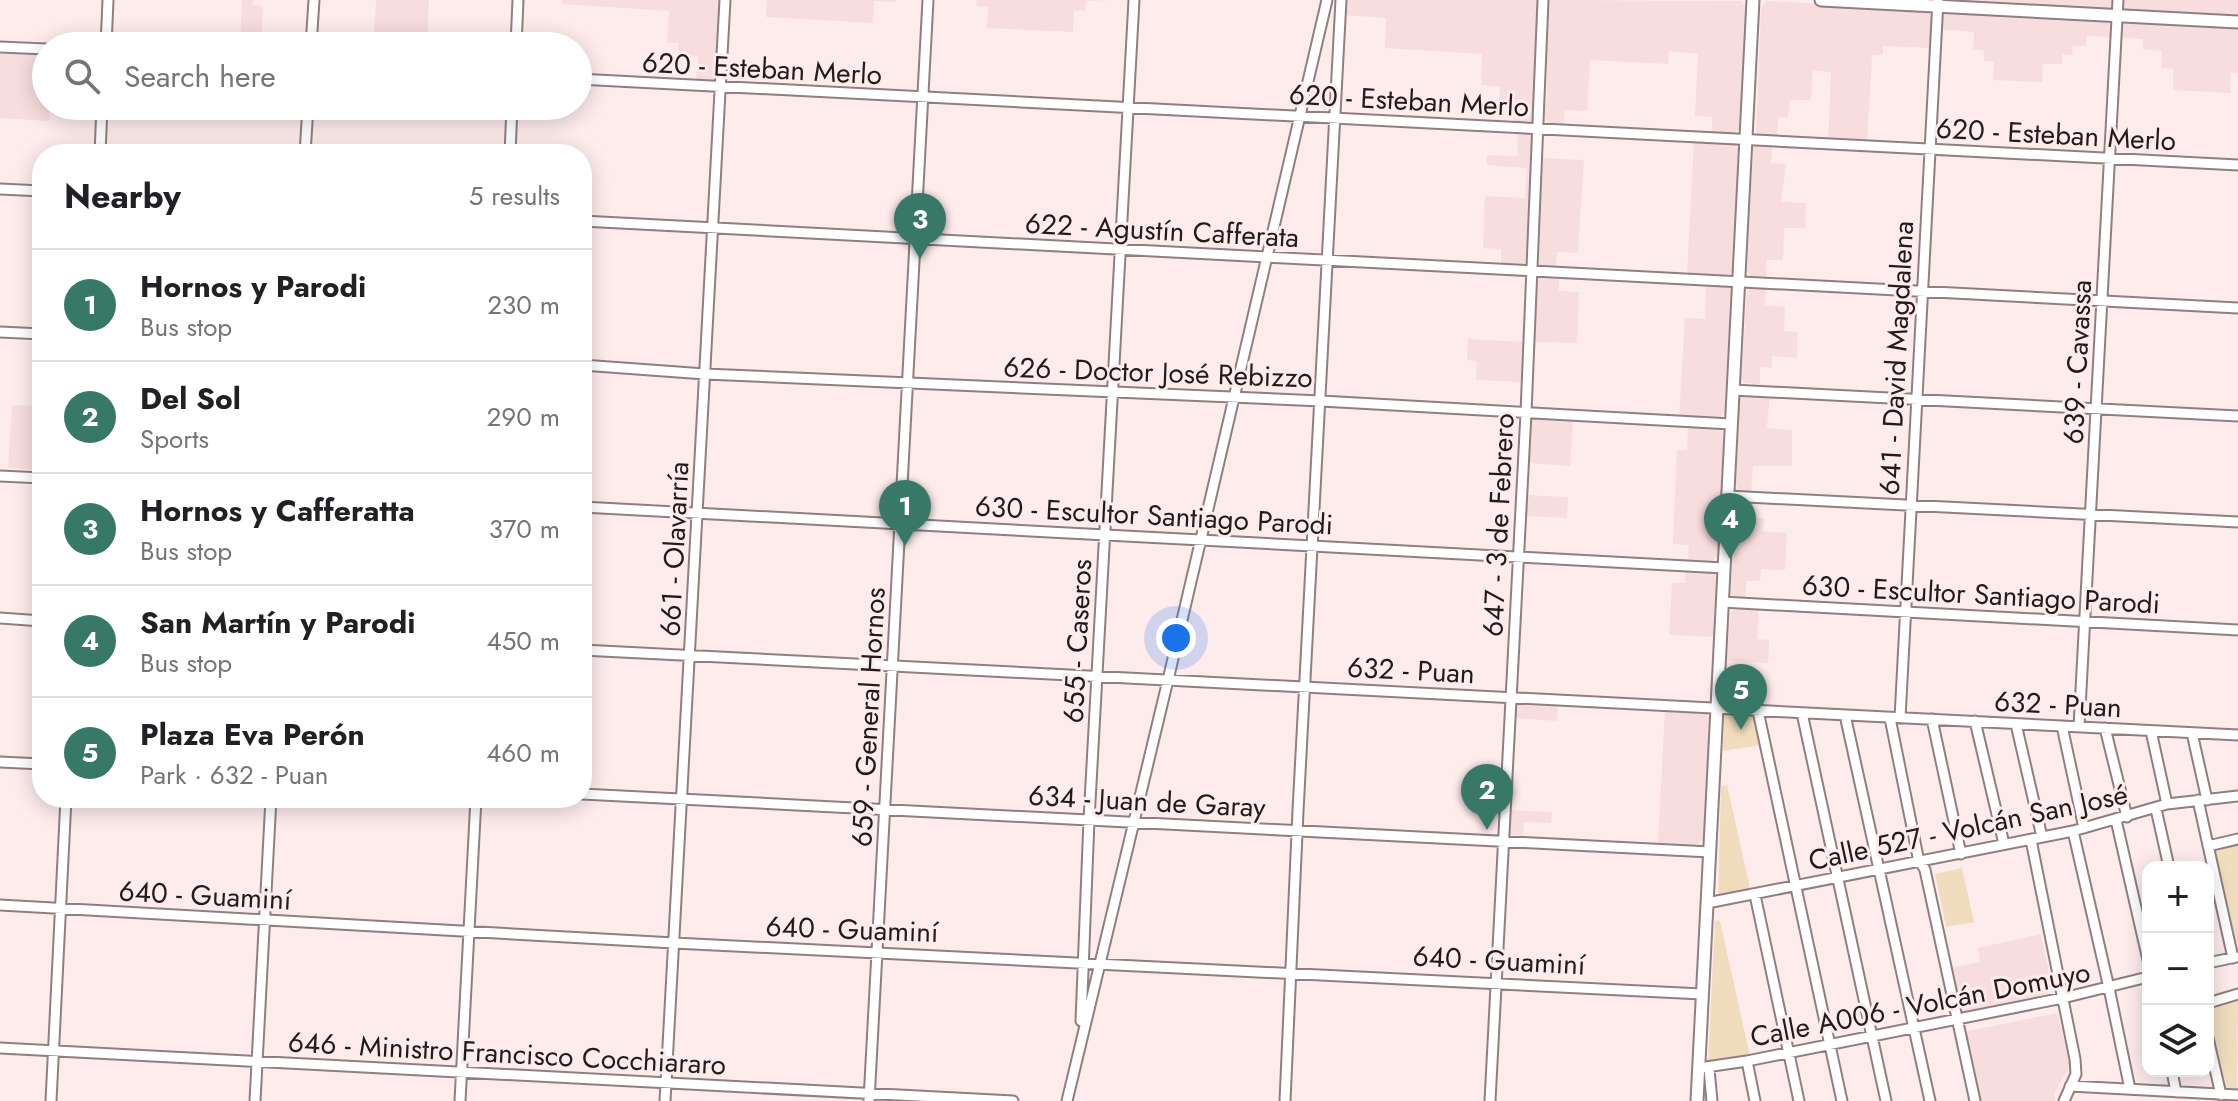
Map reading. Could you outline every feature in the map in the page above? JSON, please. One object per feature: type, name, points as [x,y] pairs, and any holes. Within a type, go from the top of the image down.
[{"type":"main road","points":[[1697,1101],[1704,1068],[1702,994],[1753,0]]},
{"type":"main road","points":[[1821,0],[1938,3],[2238,22]]},
{"type":"street","points":[[107,32],[108,0]]},
{"type":"street","points":[[312,32],[314,0]]},
{"type":"street","points":[[517,32],[518,0]]},
{"type":"street","name":"661 - Olavarría","points":[[665,1101],[725,0]]},
{"type":"street","name":"659 - General Hornos","points":[[870,1097],[928,0]]},
{"type":"street","name":"655 - Caseros","points":[[1080,1044],[1089,820],[1134,0]]},
{"type":"street","points":[[1067,1101],[1327,0]]},
{"type":"street","points":[[1285,1101],[1341,0]]},
{"type":"street","name":"647 - 3 de Febrero","points":[[1490,1101],[1526,413],[1543,0]]},
{"type":"street","name":"639 - Cavassa","points":[[2079,727],[2118,0]]},
{"type":"street","name":"641 - David Magdalena","points":[[1938,3],[1905,611],[1895,718],[1921,862],[1975,1101]]},
{"type":"street","points":[[0,47],[32,48]]},
{"type":"street","name":"620 - Esteban Merlo","points":[[592,80],[2238,165]]},
{"type":"street","points":[[100,144],[101,120]]},
{"type":"street","points":[[306,144],[307,120]]},
{"type":"street","points":[[510,144],[511,120]]},
{"type":"street","points":[[0,189],[32,191]]},
{"type":"street","name":"622 - Agustín Cafferata","points":[[592,222],[2238,308]]},
{"type":"street","points":[[0,332],[32,334]]},
{"type":"street","name":"626 - Doctor José Rebizzo","points":[[592,366],[705,374],[1321,401],[1731,424]]},
{"type":"street","points":[[1733,390],[2238,416]]},
{"type":"street","points":[[0,476],[32,478]]},
{"type":"street","points":[[1728,496],[2238,522]]},
{"type":"street","name":"630 - Escultor Santiago Parodi","points":[[592,508],[1724,568]]},
{"type":"street","name":"630 - Escultor Santiago Parodi","points":[[1722,602],[2238,630]]},
{"type":"street","points":[[0,618],[32,620]]},
{"type":"street","name":"632 - Puan","points":[[592,651],[2238,735]]},
{"type":"street","points":[[1758,711],[1842,1101]]},
{"type":"street","points":[[1802,713],[1886,1101]]},
{"type":"street","points":[[1845,715],[1930,1101]]},
{"type":"street","points":[[1932,719],[1961,854]]},
{"type":"street","points":[[1975,721],[2004,844]]},
{"type":"street","points":[[2016,724],[2042,837]]},
{"type":"street","points":[[2062,726],[2084,828]]},
{"type":"street","points":[[2105,728],[2127,817]]},
{"type":"street","points":[[2151,731],[2167,804]]},
{"type":"street","points":[[2192,733],[2208,846],[2235,957],[2214,962]]},
{"type":"street","points":[[0,762],[32,764]]},
{"type":"street","name":"634 - Juan de Garay","points":[[592,795],[1710,852]]},
{"type":"street","name":"Calle 527 - Volcán San José","points":[[1707,903],[2073,831],[2167,804],[2238,796]]},
{"type":"street","points":[[51,1101],[66,808]]},
{"type":"street","points":[[255,1101],[271,808]]},
{"type":"street","points":[[460,1101],[476,808]]},
{"type":"street","points":[[2156,809],[2168,861]]},
{"type":"street","points":[[2116,820],[2142,934]]},
{"type":"street","points":[[2073,831],[2130,1089]]},
{"type":"street","points":[[2208,846],[2238,839]]},
{"type":"street","points":[[2031,840],[2075,1059],[2076,1074],[2064,1101]]},
{"type":"street","points":[[1755,895],[1799,1101]]},
{"type":"street","name":"640 - Guaminí","points":[[0,905],[674,943],[1702,994]]},
{"type":"street","name":"Calle A006 - Volcán Domuyo","points":[[1704,1068],[2063,998],[2142,979]]},
{"type":"street","points":[[2214,1001],[2238,994]]},
{"type":"street","name":"646 - Ministro Francisco Cocchiararo","points":[[0,1048],[870,1097],[1013,1101]]},
{"type":"street","points":[[1747,1061],[1755,1101]]},
{"type":"street","points":[[2214,1064],[2221,1095]]},
{"type":"street","points":[[1704,1068],[1712,1101]]},
{"type":"street","points":[[2173,1077],[2176,1092]]},
{"type":"street","points":[[2070,1086],[2238,1095]]},
{"type":"shaded area","points":[[242,0],[253,0],[253,5],[263,6],[262,32],[241,32]]},
{"type":"shaded area","points":[[376,0],[429,0],[428,32],[374,32]]},
{"type":"shaded area","points":[[562,0],[720,0],[715,79],[696,80],[698,56],[678,54],[678,43],[667,43],[669,11],[562,4]]},
{"type":"shaded area","points":[[767,0],[896,0],[874,1],[873,23],[766,17]]},
{"type":"shaded area","points":[[977,0],[1109,0],[1086,1],[1085,11],[1074,10],[1073,32],[987,28],[988,7],[976,6]]},
{"type":"shaded area","points":[[1344,0],[1541,0],[1534,120],[1527,125],[1513,124],[1514,104],[1499,103],[1500,87],[1481,85],[1482,54],[1385,48],[1386,18],[1343,15]]},
{"type":"shaded area","points":[[1547,0],[1741,1],[1746,7],[1739,130],[1712,133],[1712,117],[1695,116],[1698,54],[1669,51],[1668,64],[1590,60],[1587,111],[1565,110],[1563,127],[1550,126],[1544,117],[1547,100]]},
{"type":"shaded area","points":[[1951,0],[2114,0],[2112,8],[2106,9]]},
{"type":"shaded area","points":[[2122,0],[2238,0],[2238,18],[2127,11],[2122,8]]},
{"type":"shaded area","points":[[1766,1],[1924,9],[1931,13],[1930,48],[1883,46],[1883,55],[1872,55],[1867,144],[1828,142],[1831,72],[1813,71],[1811,100],[1790,100],[1788,117],[1778,118],[1777,139],[1756,133],[1761,9]]},
{"type":"shaded area","points":[[1946,10],[2107,19],[2112,23],[2111,37],[2087,36],[2086,46],[2073,46],[2072,55],[2062,54],[2062,64],[2043,64],[2042,82],[1993,80],[1994,62],[1984,61],[1984,51],[1973,49],[1974,32],[1940,29],[1941,16]]},
{"type":"shaded area","points":[[2125,22],[2238,27],[2238,73],[2231,73],[2230,93],[2173,90],[2173,69],[2161,68],[2162,51],[2143,49],[2143,39],[2119,37],[2120,25]]},
{"type":"shaded area","points":[[0,50],[32,52],[32,120],[0,118]]},
{"type":"shaded area","points":[[1517,130],[1528,131],[1534,138],[1528,261],[1520,265],[1501,264],[1501,249],[1483,248],[1485,196],[1525,198],[1527,168],[1487,165],[1487,155],[1518,156]]},
{"type":"shaded area","points":[[1694,140],[1734,143],[1739,149],[1733,270],[1726,277],[1687,275]]},
{"type":"shaded area","points":[[1772,143],[1771,163],[1786,164],[1781,202],[1806,203],[1805,228],[1784,228],[1783,260],[1767,260],[1766,279],[1753,278],[1747,272],[1753,147],[1754,144]]},
{"type":"shaded area","points":[[1542,158],[1584,160],[1578,253],[1557,252],[1556,267],[1539,265],[1536,260]]},
{"type":"shaded area","points":[[1540,275],[1559,275],[1559,291],[1579,292],[1577,343],[1533,342],[1536,281]]},
{"type":"shaded area","points":[[1706,283],[1724,284],[1731,288],[1725,412],[1719,418],[1679,417],[1685,318],[1705,319]]},
{"type":"shaded area","points":[[1750,286],[1766,286],[1765,305],[1785,307],[1784,331],[1797,332],[1797,358],[1772,356],[1772,368],[1760,367],[1760,384],[1744,383],[1741,379]]},
{"type":"shaded area","points":[[1468,339],[1524,342],[1522,382],[1476,380],[1477,361],[1467,360]]},
{"type":"shaded area","points":[[1744,393],[1770,395],[1767,428],[1792,430],[1792,466],[1753,466],[1751,493],[1740,492],[1736,485],[1739,399]]},
{"type":"shaded area","points":[[12,405],[32,406],[32,469],[8,468]]},
{"type":"shaded area","points":[[1536,417],[1573,419],[1570,466],[1527,463],[1530,421]]},
{"type":"shaded area","points":[[1688,425],[1719,428],[1724,434],[1718,556],[1711,562],[1688,560],[1689,545],[1673,544],[1677,450],[1687,450]]},
{"type":"shaded area","points":[[1525,495],[1568,497],[1567,518],[1524,516]]},
{"type":"shaded area","points":[[1737,500],[1754,500],[1754,517],[1764,519],[1763,531],[1787,533],[1785,570],[1761,569],[1760,581],[1747,581],[1745,599],[1734,599],[1730,594]]},
{"type":"shaded area","points":[[1686,567],[1716,572],[1714,637],[1669,635],[1672,583],[1685,583]]},
{"type":"shaded area","points":[[1735,607],[1759,607],[1757,639],[1769,640],[1768,663],[1727,661],[1730,614]]},
{"type":"shaded area","points":[[1521,702],[1558,703],[1557,721],[1514,718],[1515,707]]},
{"type":"shaded area","points":[[1665,709],[1706,712],[1710,719],[1704,838],[1695,846],[1658,843]]},
{"type":"shaded area","points":[[1724,716],[1755,716],[1761,745],[1723,751]]},
{"type":"shaded area","points":[[1727,785],[1751,892],[1718,898],[1721,786]]},
{"type":"shaded area","points":[[1509,810],[1552,812],[1551,823],[1524,822],[1523,836],[1512,835],[1508,831]]},
{"type":"shaded area","points":[[2238,843],[2238,946],[2234,945],[2212,849]]},
{"type":"shaded area","points":[[1962,868],[1974,922],[1946,927],[1935,874]]},
{"type":"shaded area","points":[[1715,920],[1720,921],[1750,1056],[1708,1063]]},
{"type":"shaded area","points":[[2041,934],[2052,987],[2048,994],[1965,1011],[1958,1007],[1950,968],[1980,962],[1978,948]]},
{"type":"shaded area","points":[[2238,996],[2237,1092],[2222,1090],[2214,1052],[2214,1003]]},
{"type":"shaded area","points":[[2057,1013],[2070,1061],[2055,1092],[2055,1101],[1978,1101],[1963,1032]]},
{"type":"place","name":"Hornos y Cafferatta","points":[[920,259]]},
{"type":"place","name":"Hornos y Parodi","points":[[905,546]]},
{"type":"place","name":"San Martín y Parodi","points":[[1730,559]]},
{"type":"place","name":"Plaza Eva Perón","points":[[1741,730]]},
{"type":"place","name":"Del Sol","points":[[1487,830]]}]
